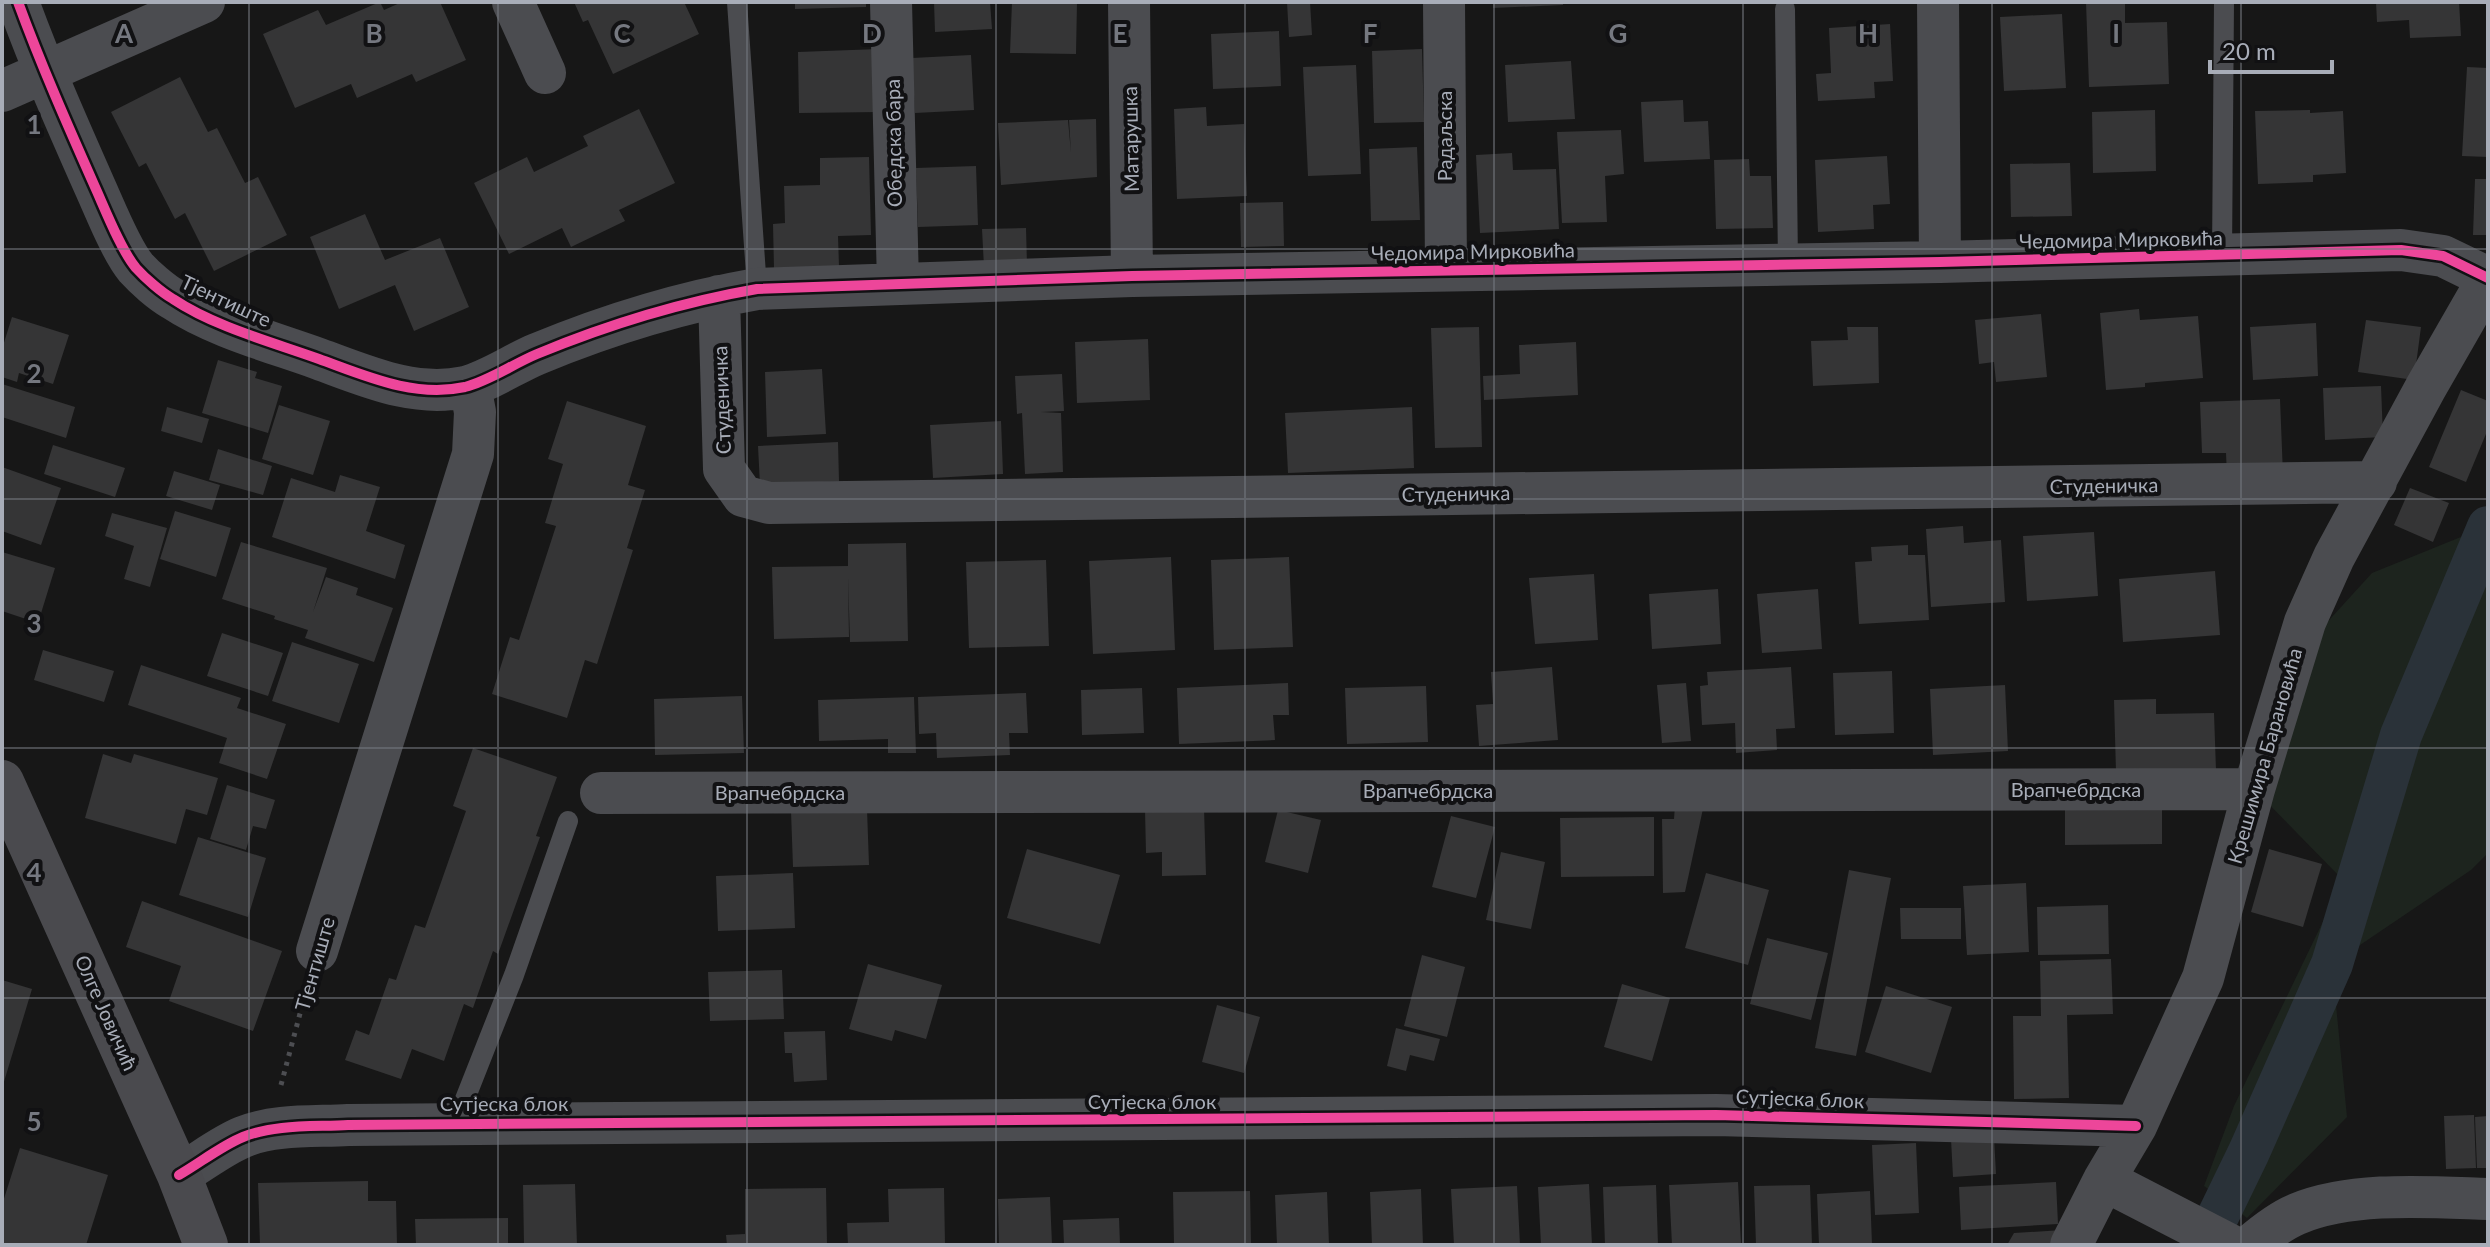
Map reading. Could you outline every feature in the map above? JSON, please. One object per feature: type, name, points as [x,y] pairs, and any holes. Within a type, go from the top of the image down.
[{"type":"street","name":"Тјентиште","points":[[18,2],[44,73],[106,212],[136,267],[173,299],[230,327],[400,387],[444,391],[470,386],[475,412],[473,454],[317,951]]},
{"type":"street","points":[[2,91],[204,2]]},
{"type":"street","points":[[513,2],[545,73]]},
{"type":"street","name":"Обедска бара","points":[[891,2],[898,284]]},
{"type":"street","name":"Матарушка","points":[[1129,2],[1132,276]]},
{"type":"street","name":"Радаљска","points":[[1444,2],[1446,270]]},
{"type":"street","points":[[1938,2],[1940,262]]},
{"type":"street","name":"Чедомира Мирковића","points":[[470,386],[537,354],[614,325],[738,292],[1132,276],[1940,262],[2401,250],[2443,256],[2488,278]]},
{"type":"street","name":"Крешимира Барановића","points":[[2071,1245],[2136,1126],[2203,978],[2254,789],[2305,622],[2334,557],[2488,278]]},
{"type":"street","name":"Студеничка","points":[[738,292],[724,469],[743,496],[769,503],[2376,482]]},
{"type":"street","name":"Олге Јовичић","points":[[2,782],[179,1175],[206,1245]]},
{"type":"street","name":"Врапчебрдска","points":[[601,793],[2254,789]]},
{"type":"street","name":"Сутјеска блок","points":[[179,1175],[241,1138],[269,1130],[456,1122],[1716,1115],[2136,1126]]},
{"type":"street","points":[[2104,1180],[2235,1244],[2296,1214],[2322,1206],[2358,1200],[2423,1197],[2488,1199]]},
{"type":"lane","points":[[737,2],[738,292]]},
{"type":"lane","points":[[2222,256],[2224,2]]},
{"type":"lane","points":[[1785,9],[1788,264]]},
{"type":"lane","points":[[456,1122],[504,1004],[568,821]]},
{"type":"shaded area","points":[[2488,526],[2488,853],[2471,870],[2332,964],[2347,1117],[2247,1218],[2204,1186],[2234,1106],[2343,880],[2254,789],[2291,662],[2372,573]]},
{"type":"building","points":[[380,2],[384,10],[402,2],[440,2],[466,60],[416,82],[412,74],[357,98],[351,84],[295,108],[263,34],[318,10],[326,25]]},
{"type":"building","points":[[574,2],[684,2],[699,34],[613,74],[588,20],[583,22]]},
{"type":"building","points":[[795,2],[866,2],[866,7],[795,9]]},
{"type":"building","points":[[934,2],[990,2],[992,29],[935,32]]},
{"type":"building","points":[[1012,2],[1077,2],[1076,54],[1010,53]]},
{"type":"building","points":[[1287,2],[1310,2],[1312,35],[1289,37]]},
{"type":"building","points":[[1493,2],[1563,2],[1563,5],[1493,8]]},
{"type":"building","points":[[2086,2],[2125,2],[2125,23],[2167,22],[2169,84],[2089,87]]},
{"type":"building","points":[[2376,2],[2459,2],[2461,36],[2410,38],[2409,20],[2377,22]]},
{"type":"building","points":[[2062,14],[2066,88],[2004,91],[2000,17]]},
{"type":"building","points":[[1890,24],[1893,81],[1874,82],[1875,98],[1818,101],[1816,74],[1831,73],[1829,28]]},
{"type":"building","points":[[1279,31],[1281,86],[1213,89],[1211,34]]},
{"type":"building","points":[[879,49],[880,112],[799,113],[798,52]]},
{"type":"building","points":[[1422,49],[1424,122],[1374,123],[1372,51]]},
{"type":"building","points":[[971,55],[974,110],[915,113],[912,58]]},
{"type":"building","points":[[1571,61],[1575,119],[1508,122],[1505,65]]},
{"type":"building","points":[[1356,65],[1361,174],[1308,176],[1303,67]]},
{"type":"building","points":[[2467,67],[2488,68],[2488,157],[2462,156]]},
{"type":"building","points":[[180,77],[208,132],[217,128],[245,183],[258,177],[287,235],[214,271],[185,213],[175,219],[146,163],[139,167],[111,112]]},
{"type":"building","points":[[1683,100],[1684,122],[1708,121],[1710,159],[1644,162],[1641,102]]},
{"type":"building","points":[[1206,107],[1207,126],[1244,124],[1247,196],[1177,199],[1174,109]]},
{"type":"building","points":[[639,109],[675,183],[619,210],[625,221],[571,247],[562,228],[509,254],[474,183],[527,157],[534,172],[588,146],[583,136]]},
{"type":"building","points":[[2155,110],[2156,171],[2093,173],[2092,112]]},
{"type":"building","points":[[2310,110],[2310,113],[2343,111],[2346,173],[2313,175],[2313,182],[2258,184],[2255,111]]},
{"type":"building","points":[[1096,119],[1097,177],[1001,185],[998,123],[1068,120],[1071,153],[1069,120]]},
{"type":"building","points":[[1621,130],[1624,174],[1605,176],[1607,222],[1562,223],[1557,132]]},
{"type":"building","points":[[1417,147],[1420,220],[1371,221],[1369,149]]},
{"type":"building","points":[[1512,153],[1513,170],[1556,169],[1559,229],[1480,233],[1476,155]]},
{"type":"building","points":[[1887,156],[1890,204],[1873,205],[1874,229],[1818,232],[1815,160]]},
{"type":"building","points":[[869,157],[871,235],[838,236],[839,266],[774,268],[773,224],[785,223],[784,186],[820,185],[820,158]]},
{"type":"building","points":[[1749,159],[1750,176],[1771,176],[1773,228],[1716,229],[1714,160]]},
{"type":"building","points":[[2070,163],[2072,216],[2011,217],[2010,164]]},
{"type":"building","points":[[976,166],[978,225],[918,227],[916,168]]},
{"type":"building","points":[[2475,179],[2488,179],[2488,235],[2473,235]]},
{"type":"building","points":[[1283,202],[1284,246],[1241,247],[1240,203]]},
{"type":"building","points":[[365,214],[385,260],[440,238],[469,307],[414,331],[395,285],[339,309],[310,237]]},
{"type":"building","points":[[1026,228],[1027,265],[984,267],[982,229]]},
{"type":"building","points":[[2139,309],[2140,320],[2198,316],[2203,378],[2106,390],[2100,313]]},
{"type":"building","points":[[2041,314],[2047,377],[1996,382],[1994,362],[1979,364],[1975,320]]},
{"type":"building","points":[[12,317],[69,335],[53,384],[19,373],[17,382],[2,377],[2,349]]},
{"type":"building","points":[[2366,320],[2421,327],[2414,380],[2358,372]]},
{"type":"building","points":[[2316,323],[2318,376],[2253,380],[2250,327]]},
{"type":"building","points":[[1479,327],[1482,447],[1435,448],[1431,328]]},
{"type":"building","points":[[1847,327],[1878,327],[1879,383],[1813,386],[1811,341],[1848,340]]},
{"type":"building","points":[[1148,339],[1150,400],[1077,403],[1075,342]]},
{"type":"building","points":[[1576,342],[1578,395],[1484,400],[1483,376],[1520,374],[1519,345]]},
{"type":"building","points":[[218,360],[257,372],[255,378],[282,386],[268,433],[202,413]]},
{"type":"building","points":[[822,369],[826,434],[767,437],[765,372]]},
{"type":"building","points":[[1062,374],[1064,411],[1041,412],[1061,413],[1063,472],[1025,474],[1022,413],[1017,414],[1015,376]]},
{"type":"building","points":[[2,384],[75,407],[66,438],[2,417]]},
{"type":"building","points":[[2381,386],[2383,437],[2325,440],[2323,388]]},
{"type":"building","points":[[2461,390],[2488,401],[2488,429],[2466,482],[2429,467]]},
{"type":"building","points":[[2280,399],[2283,475],[2227,476],[2226,453],[2202,453],[2200,402]]},
{"type":"building","points":[[567,401],[646,426],[628,485],[645,490],[627,548],[633,550],[597,664],[585,660],[567,718],[492,694],[510,637],[519,640],[556,526],[545,523],[563,464],[548,459]]},
{"type":"building","points":[[279,405],[330,421],[313,475],[262,459]]},
{"type":"building","points":[[167,407],[209,419],[202,443],[161,431]]},
{"type":"building","points":[[1412,407],[1414,468],[1288,473],[1285,413]]},
{"type":"building","points":[[1001,421],[1003,474],[933,478],[930,425]]},
{"type":"building","points":[[838,442],[839,481],[760,485],[758,446]]},
{"type":"building","points":[[53,445],[125,468],[115,497],[44,474]]},
{"type":"building","points":[[218,449],[272,466],[263,495],[209,480]]},
{"type":"building","points":[[2,467],[61,488],[41,545],[2,531]]},
{"type":"building","points":[[174,471],[220,485],[212,510],[166,496]]},
{"type":"building","points":[[340,475],[380,487],[366,531],[405,545],[395,579],[272,537],[291,478],[335,492]]},
{"type":"building","points":[[2410,488],[2449,503],[2433,542],[2394,525]]},
{"type":"building","points":[[175,511],[231,528],[216,577],[160,559]]},
{"type":"building","points":[[112,513],[167,528],[150,587],[124,579],[134,546],[105,536]]},
{"type":"building","points":[[1963,526],[1964,543],[2001,540],[2005,602],[1931,607],[1926,529]]},
{"type":"building","points":[[2094,532],[2098,596],[2027,601],[2023,536]]},
{"type":"building","points":[[241,542],[327,568],[313,612],[326,577],[358,588],[356,595],[393,608],[374,662],[305,638],[308,630],[274,619],[275,616],[222,599]]},
{"type":"building","points":[[906,543],[908,641],[850,642],[848,577],[849,637],[774,639],[772,567],[848,566],[848,544]]},
{"type":"building","points":[[1908,545],[1908,555],[1925,555],[1929,620],[1859,624],[1855,562],[1872,561],[1871,547]]},
{"type":"building","points":[[2,552],[55,568],[38,623],[2,611]]},
{"type":"building","points":[[1171,557],[1175,650],[1093,654],[1089,561]]},
{"type":"building","points":[[1289,557],[1293,647],[1214,650],[1211,560]]},
{"type":"building","points":[[1046,560],[1049,646],[969,648],[966,562]]},
{"type":"building","points":[[2215,571],[2220,635],[2123,642],[2119,579]]},
{"type":"building","points":[[1594,574],[1598,640],[1535,644],[1529,578]]},
{"type":"building","points":[[1718,589],[1721,644],[1652,649],[1649,594]]},
{"type":"building","points":[[1818,589],[1822,649],[1762,653],[1757,594]]},
{"type":"building","points":[[222,633],[283,653],[268,696],[207,676]]},
{"type":"building","points":[[292,642],[359,664],[339,723],[272,701]]},
{"type":"building","points":[[43,650],[114,671],[104,702],[34,680]]},
{"type":"building","points":[[141,665],[241,698],[237,708],[286,724],[267,779],[219,763],[227,738],[128,705]]},
{"type":"building","points":[[1552,667],[1558,740],[1479,746],[1476,705],[1493,704],[1491,672]]},
{"type":"building","points":[[1791,667],[1795,728],[1776,729],[1777,750],[1736,753],[1735,723],[1702,725],[1700,686],[1708,685],[1707,672]]},
{"type":"building","points":[[1892,671],[1894,733],[1835,735],[1833,673]]},
{"type":"building","points":[[1288,683],[1289,715],[1273,715],[1275,740],[1179,744],[1177,688]]},
{"type":"building","points":[[1686,683],[1691,741],[1662,743],[1657,685]]},
{"type":"building","points":[[2005,685],[2008,751],[1933,755],[1930,689]]},
{"type":"building","points":[[1426,686],[1428,742],[1347,744],[1345,688]]},
{"type":"building","points":[[1142,688],[1144,733],[1082,735],[1081,690]]},
{"type":"building","points":[[1026,693],[1028,733],[1009,733],[1010,755],[937,758],[936,733],[919,734],[918,697]]},
{"type":"building","points":[[742,696],[744,753],[655,755],[654,699]]},
{"type":"building","points":[[914,697],[916,753],[888,753],[888,739],[819,741],[818,700]]},
{"type":"building","points":[[2156,699],[2156,714],[2214,713],[2216,770],[2116,772],[2114,700]]},
{"type":"building","points":[[473,748],[557,777],[536,836],[540,837],[498,954],[493,951],[473,1008],[464,1004],[444,1061],[412,1049],[401,1079],[345,1060],[356,1030],[369,1035],[389,978],[396,980],[415,925],[425,928],[466,811],[453,806]]},
{"type":"building","points":[[103,754],[131,763],[134,754],[218,778],[207,815],[186,809],[176,844],[85,818]]},
{"type":"building","points":[[227,785],[275,800],[266,829],[253,826],[246,850],[210,839]]},
{"type":"building","points":[[1704,804],[1685,892],[1663,893],[1662,819],[1674,819],[1675,805]]},
{"type":"building","points":[[2162,805],[2162,844],[2065,845],[2065,806]]},
{"type":"building","points":[[1204,808],[1206,875],[1162,876],[1162,852],[1146,853],[1145,810]]},
{"type":"building","points":[[867,809],[869,865],[793,867],[791,811]]},
{"type":"building","points":[[1278,810],[1321,820],[1308,873],[1265,862]]},
{"type":"building","points":[[1451,816],[1495,827],[1476,898],[1432,887]]},
{"type":"building","points":[[1654,817],[1654,876],[1561,877],[1560,818]]},
{"type":"building","points":[[198,837],[266,858],[248,917],[179,895]]},
{"type":"building","points":[[1027,849],[1120,875],[1100,944],[1007,918]]},
{"type":"building","points":[[2269,849],[2322,864],[2303,927],[2251,912]]},
{"type":"building","points":[[1501,852],[1545,862],[1531,929],[1486,920]]},
{"type":"building","points":[[1849,870],[1891,878],[1856,1056],[1815,1048]]},
{"type":"building","points":[[793,873],[795,928],[718,931],[716,876]]},
{"type":"building","points":[[1706,873],[1769,890],[1748,965],[1685,948]]},
{"type":"building","points":[[2026,883],[2029,952],[1967,955],[1963,886]]},
{"type":"building","points":[[142,901],[282,951],[253,1031],[169,1001],[181,966],[126,947]]},
{"type":"building","points":[[2108,905],[2109,954],[2038,955],[2037,907]]},
{"type":"building","points":[[1900,908],[1961,908],[1961,939],[1901,939]]},
{"type":"building","points":[[1767,938],[1828,953],[1811,1020],[1750,1004]]},
{"type":"building","points":[[1422,955],[1465,967],[1447,1037],[1404,1026]]},
{"type":"building","points":[[2111,959],[2113,1014],[2067,1015],[2069,1098],[2014,1099],[2013,1016],[2041,1016],[2040,961]]},
{"type":"building","points":[[868,964],[942,985],[926,1039],[895,1030],[892,1041],[849,1029]]},
{"type":"building","points":[[782,970],[784,1019],[710,1021],[708,972]]},
{"type":"building","points":[[2,980],[32,989],[3,1085],[2,1085]]},
{"type":"building","points":[[1622,984],[1670,998],[1652,1061],[1604,1047]]},
{"type":"building","points":[[1886,986],[1952,1007],[1931,1073],[1865,1052]]},
{"type":"building","points":[[1217,1005],[1260,1017],[1244,1073],[1202,1062]]},
{"type":"building","points":[[1396,1028],[1440,1039],[1434,1061],[1410,1055],[1406,1071],[1387,1066]]},
{"type":"building","points":[[825,1031],[827,1080],[794,1082],[792,1053],[785,1053],[784,1032]]},
{"type":"building","points":[[2474,1115],[2476,1168],[2446,1169],[2444,1116]]},
{"type":"building","points":[[2488,1116],[2488,1168],[2477,1168],[2475,1117]]},
{"type":"building","points":[[1994,1137],[1996,1174],[1953,1177],[1951,1139]]},
{"type":"building","points":[[1916,1143],[1919,1213],[1875,1215],[1872,1145]]},
{"type":"building","points":[[20,1148],[108,1175],[86,1245],[2,1245],[2,1205]]},
{"type":"building","points":[[368,1181],[368,1201],[396,1201],[397,1245],[260,1245],[258,1183]]},
{"type":"building","points":[[1738,1182],[1741,1245],[1672,1245],[1669,1185]]},
{"type":"building","points":[[2056,1182],[2058,1224],[1961,1230],[1959,1187]]},
{"type":"building","points":[[575,1184],[577,1245],[524,1245],[523,1185]]},
{"type":"building","points":[[1589,1184],[1592,1245],[1541,1245],[1538,1187]]},
{"type":"building","points":[[1656,1185],[1658,1245],[1605,1245],[1603,1187]]},
{"type":"building","points":[[1810,1185],[1812,1245],[1756,1245],[1754,1186]]},
{"type":"building","points":[[1517,1186],[1520,1245],[1454,1245],[1451,1189]]},
{"type":"building","points":[[826,1188],[827,1245],[727,1245],[726,1235],[745,1234],[745,1189]]},
{"type":"building","points":[[944,1188],[945,1245],[848,1245],[847,1223],[889,1222],[888,1189]]},
{"type":"building","points":[[1421,1189],[1423,1245],[1372,1245],[1370,1192]]},
{"type":"building","points":[[1250,1191],[1251,1245],[1174,1245],[1173,1192]]},
{"type":"building","points":[[1870,1191],[1872,1245],[1819,1245],[1817,1194]]},
{"type":"building","points":[[1327,1192],[1329,1245],[1277,1245],[1275,1195]]},
{"type":"building","points":[[1050,1197],[1052,1245],[999,1245],[998,1199]]},
{"type":"building","points":[[508,1218],[508,1245],[416,1245],[415,1219]]},
{"type":"building","points":[[1119,1218],[1120,1245],[1064,1245],[1063,1220]]},
{"type":"building","points":[[2063,1230],[2063,1245],[2007,1245],[2014,1233]]},
{"type":"waterway","points":[[2204,1245],[2332,964],[2401,735],[2488,527]]},
{"type":"cycle path","points":[[18,2],[114,229],[130,260],[144,276],[189,309],[225,326],[390,384],[427,390],[465,387],[590,333],[673,308],[757,289],[1132,276],[1940,262],[2401,250],[2443,256],[2488,278]]},
{"type":"cycle path","points":[[179,1175],[227,1145],[255,1133],[295,1127],[348,1125],[1716,1115],[2136,1126]]}]
